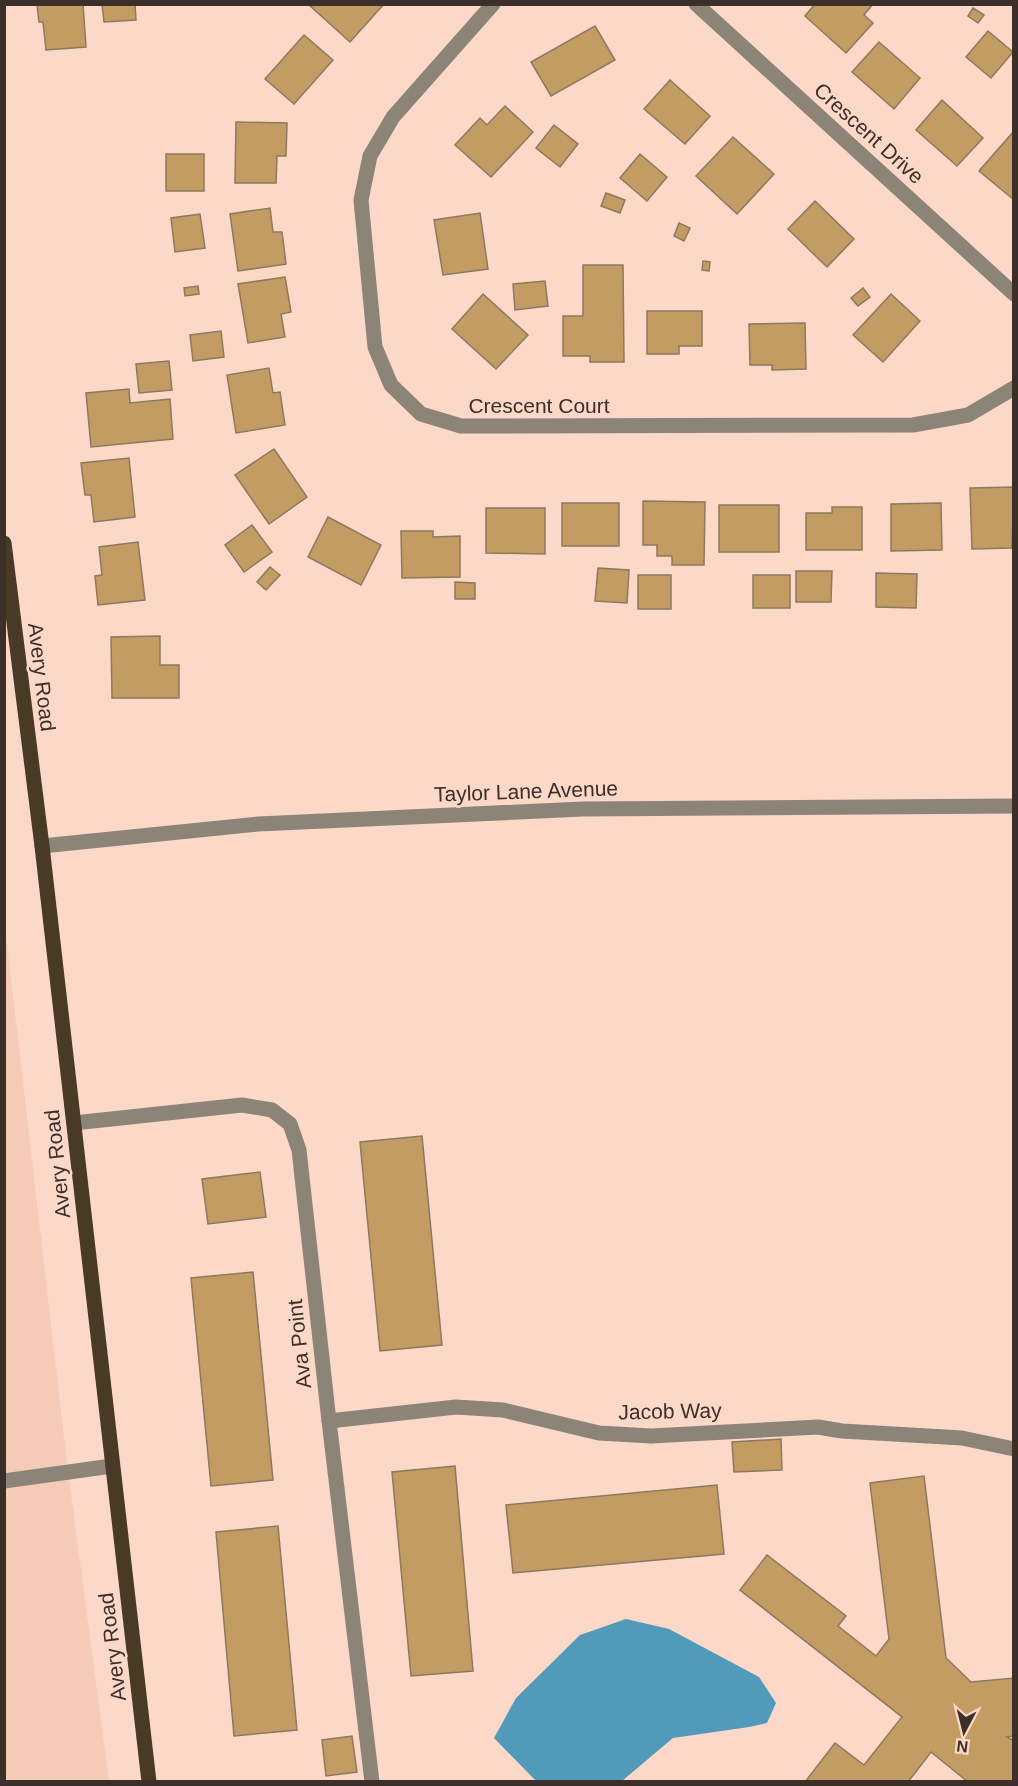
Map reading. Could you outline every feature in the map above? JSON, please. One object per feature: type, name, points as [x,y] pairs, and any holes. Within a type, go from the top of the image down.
[{"type":"main road","name":"Avery Road","points":[[4,543],[42,846],[149,1782]]},
{"type":"street","name":"Crescent Court","points":[[493,4],[393,117],[370,156],[361,200],[375,346],[391,385],[421,414],[461,426],[913,425],[968,415],[1014,388]]},
{"type":"street","name":"Crescent Drive","points":[[696,4],[1014,294]]},
{"type":"street","name":"Taylor Lane Avenue","points":[[42,846],[258,824],[583,808],[1014,806]]},
{"type":"street","name":"Ava Point","points":[[74,1123],[242,1105],[272,1110],[290,1124],[299,1150],[372,1782]]},
{"type":"street","name":"Jacob Way","points":[[329,1421],[456,1407],[503,1410],[599,1432],[651,1436],[818,1427],[842,1431],[962,1438],[1014,1449]]},
{"type":"street","points":[[4,1481],[112,1466]]},
{"type":"shaded area","points":[[4,918],[68,1472],[109,1781],[5,1781]]},
{"type":"water","points":[[626,1619],[669,1629],[759,1677],[776,1703],[767,1723],[673,1738],[622,1781],[536,1781],[494,1738],[516,1698],[580,1635]]},
{"type":"building","points":[[37,4],[83,4],[86,47],[46,50],[43,22],[39,22]]},
{"type":"building","points":[[102,4],[135,4],[136,20],[104,22]]},
{"type":"building","points":[[308,4],[384,4],[350,42]]},
{"type":"building","points":[[815,4],[873,4],[864,15],[873,23],[846,53],[805,16]]},
{"type":"building","points":[[973,8],[984,15],[978,23],[968,16]]},
{"type":"building","points":[[595,26],[615,60],[551,96],[531,62]]},
{"type":"building","points":[[988,31],[1013,52],[991,78],[966,57]]},
{"type":"building","points":[[304,35],[333,60],[294,104],[265,79]]},
{"type":"building","points":[[879,42],[920,78],[894,109],[852,72]]},
{"type":"building","points":[[670,80],[710,116],[685,144],[644,109]]},
{"type":"building","points":[[942,100],[983,138],[957,166],[916,130]]},
{"type":"building","points":[[505,106],[533,132],[491,177],[455,145],[480,118],[487,125]]},
{"type":"building","points":[[236,122],[287,123],[286,156],[277,156],[276,183],[235,183]]},
{"type":"building","points":[[554,125],[578,144],[560,167],[536,148]]},
{"type":"building","points":[[1014,131],[1014,200],[979,171]]},
{"type":"building","points":[[733,137],[774,174],[737,214],[696,176]]},
{"type":"building","points":[[166,154],[204,154],[204,191],[166,191]]},
{"type":"building","points":[[640,154],[667,177],[647,201],[620,178]]},
{"type":"building","points":[[606,193],[625,200],[620,213],[601,206]]},
{"type":"building","points":[[815,201],[854,239],[827,267],[788,229]]},
{"type":"building","points":[[270,208],[273,232],[282,232],[286,264],[238,271],[230,214]]},
{"type":"building","points":[[480,213],[488,269],[443,275],[434,220]]},
{"type":"building","points":[[200,214],[205,248],[175,252],[171,218]]},
{"type":"building","points":[[679,223],[690,228],[684,241],[674,236]]},
{"type":"building","points":[[703,261],[710,262],[709,271],[702,270]]},
{"type":"building","points":[[583,265],[623,265],[624,362],[590,362],[590,356],[563,356],[563,316],[583,316]]},
{"type":"building","points":[[285,277],[291,312],[281,314],[285,337],[248,343],[238,284]]},
{"type":"building","points":[[545,281],[548,306],[515,310],[513,284]]},
{"type":"building","points":[[198,286],[199,294],[185,296],[184,288]]},
{"type":"building","points":[[863,288],[870,297],[858,306],[851,298]]},
{"type":"building","points":[[483,294],[528,335],[496,369],[452,329]]},
{"type":"building","points":[[891,294],[920,321],[883,362],[853,335]]},
{"type":"building","points":[[647,311],[702,311],[702,346],[679,346],[679,354],[647,354]]},
{"type":"building","points":[[805,323],[806,369],[772,370],[772,365],[750,365],[749,324]]},
{"type":"building","points":[[221,331],[224,357],[193,361],[190,335]]},
{"type":"building","points":[[169,361],[172,390],[139,393],[136,364]]},
{"type":"building","points":[[269,368],[273,393],[280,392],[285,425],[236,433],[227,375]]},
{"type":"building","points":[[129,389],[130,403],[170,399],[173,439],[91,447],[86,393]]},
{"type":"building","points":[[274,449],[307,497],[269,524],[235,475]]},
{"type":"building","points":[[129,458],[135,517],[94,522],[91,495],[85,495],[81,463]]},
{"type":"building","points":[[1014,487],[1012,548],[972,549],[970,488]]},
{"type":"building","points":[[643,501],[705,502],[704,565],[672,565],[672,556],[657,556],[657,545],[643,545]]},
{"type":"building","points":[[562,503],[619,503],[619,546],[562,546]]},
{"type":"building","points":[[941,503],[942,550],[891,551],[891,504]]},
{"type":"building","points":[[719,505],[779,505],[779,552],[719,552]]},
{"type":"building","points":[[832,507],[862,507],[862,550],[806,550],[806,513],[832,513]]},
{"type":"building","points":[[486,508],[545,508],[545,554],[486,553]]},
{"type":"building","points":[[328,517],[381,545],[361,585],[308,557]]},
{"type":"building","points":[[252,525],[272,552],[244,572],[225,545]]},
{"type":"building","points":[[401,531],[433,531],[433,537],[460,536],[460,577],[402,578]]},
{"type":"building","points":[[138,542],[145,600],[98,605],[95,576],[102,575],[99,547]]},
{"type":"building","points":[[270,567],[280,575],[266,590],[257,582]]},
{"type":"building","points":[[598,568],[629,570],[627,603],[595,601]]},
{"type":"building","points":[[796,571],[832,571],[831,602],[796,602]]},
{"type":"building","points":[[876,573],[917,574],[916,608],[876,607]]},
{"type":"building","points":[[638,575],[671,575],[671,609],[638,609]]},
{"type":"building","points":[[753,575],[790,575],[790,608],[753,608]]},
{"type":"building","points":[[455,582],[475,583],[475,599],[455,599]]},
{"type":"building","points":[[160,636],[160,665],[179,665],[179,698],[112,698],[111,637]]},
{"type":"building","points":[[422,1136],[442,1345],[380,1351],[360,1142]]},
{"type":"building","points":[[260,1172],[266,1217],[208,1224],[202,1179]]},
{"type":"building","points":[[253,1272],[273,1480],[211,1486],[191,1278]]},
{"type":"building","points":[[781,1439],[782,1470],[734,1472],[732,1442]]},
{"type":"building","points":[[455,1466],[473,1671],[411,1676],[392,1472]]},
{"type":"building","points":[[924,1476],[946,1658],[971,1682],[1014,1678],[1014,1736],[1007,1737],[1014,1741],[1014,1782],[968,1782],[931,1752],[908,1782],[805,1782],[835,1743],[864,1765],[902,1717],[740,1590],[767,1555],[846,1616],[838,1626],[876,1656],[889,1639],[870,1483]]},
{"type":"building","points":[[717,1485],[724,1554],[513,1573],[506,1505]]},
{"type":"building","points":[[278,1526],[297,1730],[234,1736],[216,1532]]},
{"type":"building","points":[[352,1736],[357,1772],[326,1776],[322,1740]]}]
